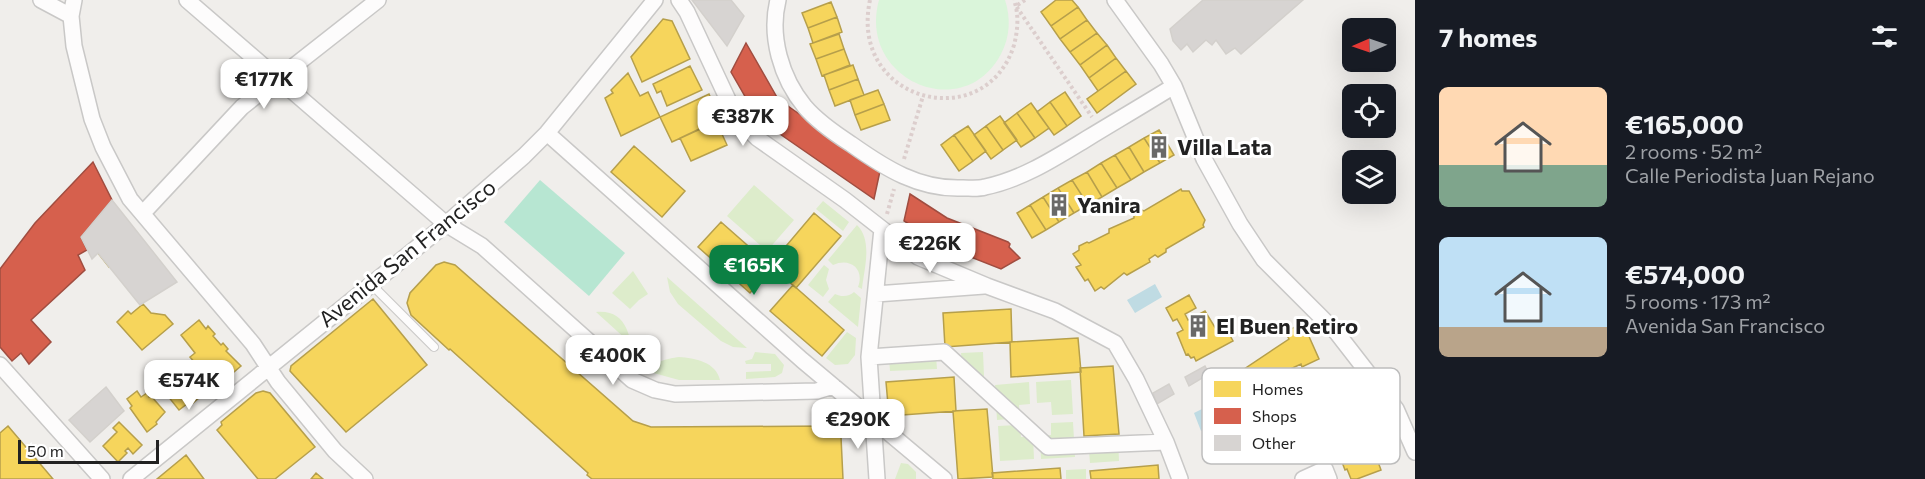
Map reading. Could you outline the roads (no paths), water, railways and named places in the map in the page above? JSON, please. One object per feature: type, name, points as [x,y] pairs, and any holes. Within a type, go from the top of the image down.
[{"type":"street","points":[[41,0],[71,16]]},
{"type":"street","points":[[74,0],[71,16],[74,46],[92,119],[122,186],[130,199],[253,344],[278,381],[335,451],[365,479]]},
{"type":"street","points":[[187,0],[446,224],[482,246],[632,380],[649,388],[675,394],[817,391],[833,386]]},
{"type":"street","points":[[143,213],[242,107],[378,0]]},
{"type":"street","name":"Avenida San Francisco","points":[[131,479],[446,224],[524,156],[547,134],[654,0]]},
{"type":"street","points":[[679,0],[687,12],[736,117],[757,138],[845,200],[918,257],[1055,311],[1115,343],[1136,379],[1166,442],[1180,479]]},
{"type":"street","points":[[778,0],[775,14],[776,46],[788,79],[804,105],[819,121],[875,161],[917,182],[950,189],[983,188],[1021,177],[1174,86]]},
{"type":"street","points":[[1114,0],[1161,64],[1174,86],[1204,159],[1240,224],[1264,260],[1337,333],[1364,368]]},
{"type":"street","points":[[547,134],[802,360],[944,479]]},
{"type":"street","points":[[877,479],[869,357],[882,229]]},
{"type":"street","points":[[876,294],[987,286]]},
{"type":"street","points":[[869,357],[944,352],[1048,447],[1166,442]]},
{"type":"street","points":[[0,365],[102,479]]},
{"type":"street","points":[[1400,418],[1415,452]]},
{"type":"street","points":[[1303,479],[1325,470],[1329,479]]},
{"type":"lane","points":[[370,284],[434,347]]},
{"type":"water","points":[[1155,284],[1162,297],[1135,313],[1127,300]]},
{"type":"water","points":[[1202,409],[1201,431],[1194,413]]},
{"type":"place","name":"Villa Lata","points":[[1159,147]]},
{"type":"place","name":"Yanira","points":[[1059,205]]},
{"type":"place","name":"El Buen Retiro","points":[[1198,326]]}]
